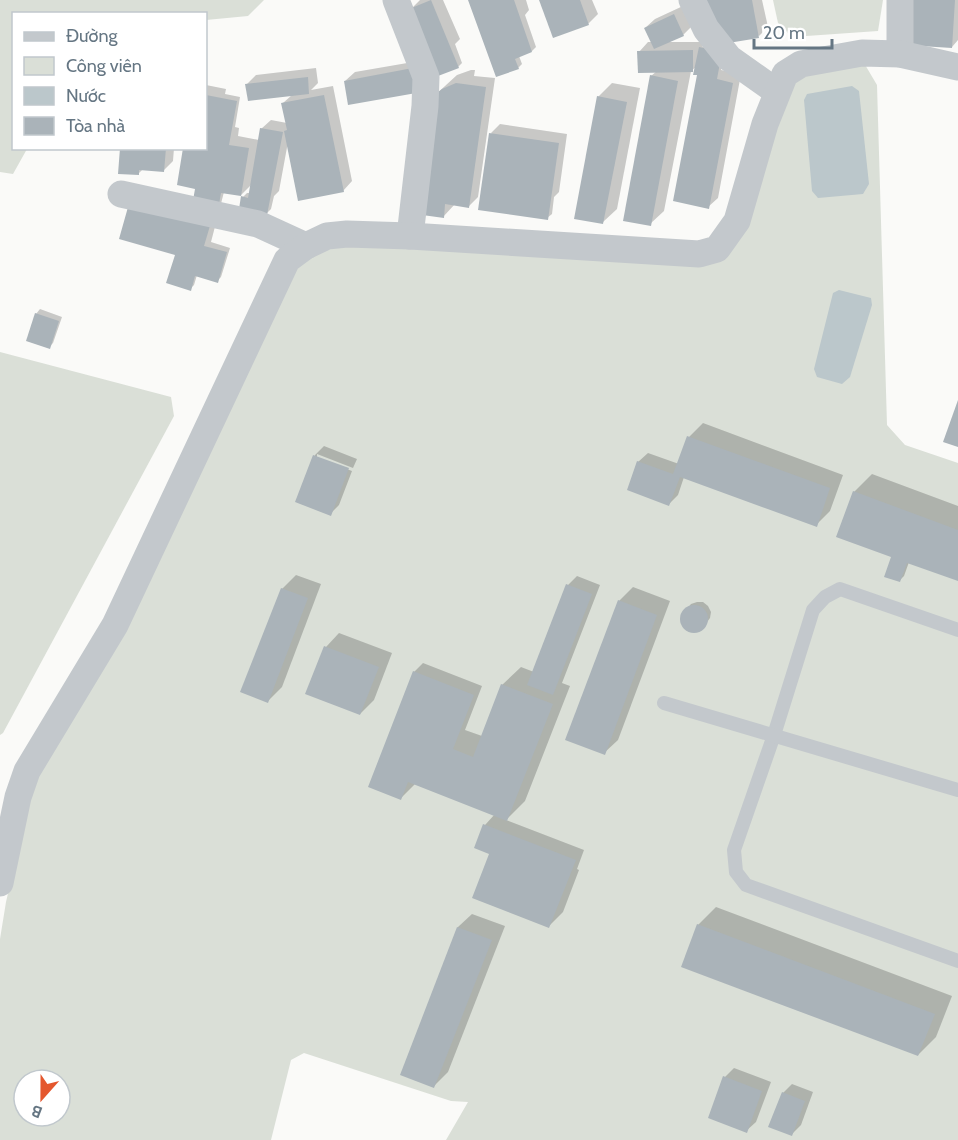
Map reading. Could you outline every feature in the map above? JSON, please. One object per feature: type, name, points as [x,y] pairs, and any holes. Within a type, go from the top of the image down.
[{"type":"street","points":[[396,0],[426,77],[425,106],[410,236]]},
{"type":"street","points":[[692,0],[706,29],[729,58],[777,92]]},
{"type":"street","points":[[900,0],[900,54]]},
{"type":"street","points":[[0,883],[18,797],[27,771],[115,625],[287,260],[306,246],[327,236],[347,234],[699,254],[717,249],[737,221],[765,124],[785,74],[801,64],[862,53],[900,54],[951,61]]},
{"type":"street","points":[[121,194],[258,224],[306,246]]},
{"type":"lane","points":[[958,630],[840,589],[825,597],[813,610],[774,735],[734,850],[736,872],[746,885],[958,961]]},
{"type":"lane","points":[[664,703],[958,790]]},
{"type":"green space","points":[[0,0],[264,0],[248,16],[207,20],[207,12],[12,12],[12,150],[26,150],[13,174],[0,172]]},
{"type":"green space","points":[[773,0],[883,0],[878,31],[792,37],[778,23]]},
{"type":"green space","points":[[864,63],[877,85],[887,425],[905,445],[958,463],[958,1140],[446,1140],[468,1102],[451,1101],[304,1053],[291,1060],[271,1140],[0,1140],[0,939],[6,902],[33,786],[288,277],[319,248],[344,243],[705,264],[789,84],[810,71]]},
{"type":"green space","points":[[0,352],[171,397],[174,416],[0,735]]},
{"type":"water","points":[[852,86],[859,91],[869,184],[863,194],[818,198],[812,191],[804,100],[807,94]]},
{"type":"water","points":[[839,290],[871,298],[872,305],[850,377],[842,384],[817,377],[814,369],[833,293]]},
{"type":"building","points":[[431,0],[459,68],[438,76],[409,9]]},
{"type":"building","points":[[468,0],[514,0],[532,52],[515,59],[519,69],[496,77]]},
{"type":"building","points":[[539,0],[580,0],[589,25],[553,38]]},
{"type":"building","points":[[698,0],[752,0],[759,38],[722,44]]},
{"type":"building","points":[[908,0],[955,0],[952,48],[905,45]]},
{"type":"building","points":[[674,14],[684,36],[654,49],[644,28]]},
{"type":"building","points":[[699,47],[722,52],[717,79],[733,83],[709,209],[673,201],[697,75],[693,75]]},
{"type":"building","points":[[693,50],[693,72],[638,73],[637,51]]},
{"type":"building","points":[[418,67],[422,92],[348,105],[344,81]]},
{"type":"building","points":[[650,75],[678,81],[651,226],[623,221]]},
{"type":"building","points":[[308,77],[309,94],[248,101],[245,84]]},
{"type":"building","points":[[456,83],[486,87],[469,208],[445,204],[444,218],[415,214],[432,97],[442,89]]},
{"type":"building","points":[[207,95],[237,101],[229,145],[249,148],[241,196],[221,193],[218,210],[192,206],[195,189],[177,185],[183,150],[207,150]]},
{"type":"building","points":[[324,95],[344,192],[298,201],[284,131],[287,130],[281,103]]},
{"type":"building","points":[[597,96],[627,102],[603,224],[574,219]]},
{"type":"building","points":[[260,128],[283,132],[267,215],[239,209],[241,196],[248,198]]},
{"type":"building","points":[[489,133],[559,143],[548,220],[478,210]]},
{"type":"building","points":[[120,150],[166,150],[164,172],[139,170],[139,175],[118,174]]},
{"type":"building","points":[[130,200],[212,219],[204,246],[227,252],[218,283],[195,276],[191,291],[166,283],[175,255],[119,239]]},
{"type":"building","points":[[35,313],[59,321],[50,349],[26,341]]},
{"type":"building","points":[[958,400],[958,447],[943,442]]},
{"type":"building","points":[[687,436],[830,488],[817,527],[680,477],[669,506],[627,490],[637,461],[673,474]]},
{"type":"building","points":[[313,455],[349,468],[331,516],[295,502]]},
{"type":"building","points":[[853,491],[958,530],[958,581],[907,563],[900,582],[884,577],[891,557],[836,537]]},
{"type":"building","points":[[566,584],[592,594],[553,695],[527,685]]},
{"type":"building","points":[[281,588],[308,598],[268,703],[240,692]]},
{"type":"building","points":[[618,600],[657,615],[605,755],[565,740]]},
{"type":"building","points":[[694,605],[704,609],[708,619],[704,629],[694,633],[684,629],[680,619],[684,609]]},
{"type":"building","points":[[324,646],[379,667],[360,715],[305,694]]},
{"type":"building","points":[[413,671],[474,695],[453,749],[473,757],[501,684],[553,704],[507,821],[408,782],[401,800],[368,787]]},
{"type":"building","points":[[483,824],[576,860],[549,928],[472,898],[489,854],[474,848]]},
{"type":"building","points":[[697,924],[935,1014],[918,1056],[681,967]]},
{"type":"building","points":[[457,927],[492,940],[434,1088],[400,1075]]},
{"type":"building","points":[[723,1076],[762,1091],[747,1133],[708,1118]]},
{"type":"building","points":[[782,1092],[805,1101],[792,1136],[768,1127]]}]
